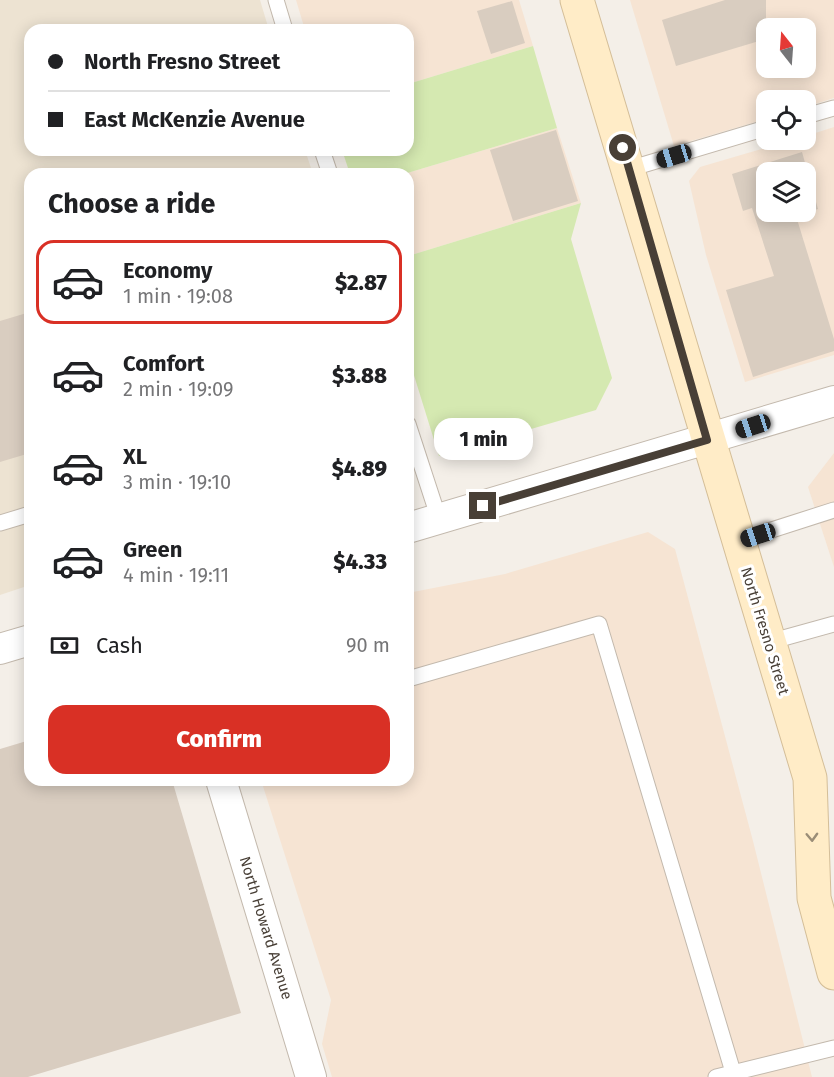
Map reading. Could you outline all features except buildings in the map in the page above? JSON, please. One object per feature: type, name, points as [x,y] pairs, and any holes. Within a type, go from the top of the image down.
[{"type":"main road","name":"North Fresno Street","points":[[576,0],[810,778],[814,898],[834,973]]},
{"type":"main road","name":"North Fresno Street","points":[[810,778],[834,814]]},
{"type":"street","points":[[414,526],[834,401]]},
{"type":"street","points":[[0,649],[24,642]]},
{"type":"street","name":"North Howard Avenue","points":[[223,786],[311,1077]]},
{"type":"lane","points":[[276,0],[283,24]]},
{"type":"lane","points":[[816,114],[834,108]]},
{"type":"lane","points":[[629,170],[756,131]]},
{"type":"lane","points":[[414,442],[439,519]]},
{"type":"lane","points":[[737,541],[834,510]]},
{"type":"lane","points":[[0,523],[24,516]]},
{"type":"lane","points":[[414,677],[599,624],[733,1072]]},
{"type":"lane","points":[[769,642],[834,624]]},
{"type":"lane","points":[[716,1077],[834,1048]]},
{"type":"shaded area","points":[[0,0],[260,0],[267,24],[24,24],[24,156],[307,156],[311,168],[24,168],[24,587],[0,595]]},
{"type":"shaded area","points":[[296,0],[519,0],[533,46],[414,82],[414,24],[303,24]]},
{"type":"shaded area","points":[[630,0],[834,0],[834,98],[816,104],[816,90],[756,90],[756,122],[674,146]]},
{"type":"shaded area","points":[[834,127],[834,355],[745,382],[706,255],[689,181],[700,167],[758,150],[816,150],[816,133]]},
{"type":"shaded area","points":[[557,128],[581,203],[414,254],[414,171]]},
{"type":"shaded area","points":[[834,453],[834,567],[808,487]]},
{"type":"shaded area","points":[[648,532],[675,549],[753,841],[812,1077],[332,1077],[322,1044],[331,1000],[263,786],[414,786],[414,592],[505,574]]},
{"type":"green space","points":[[533,46],[557,128],[414,171],[414,168],[348,168],[344,156],[414,156],[414,82]]},
{"type":"green space","points":[[581,203],[571,239],[612,378],[596,410],[439,456],[414,375],[414,254]]},
{"type":"route","points":[[483,506],[707,440],[623,148]]}]
